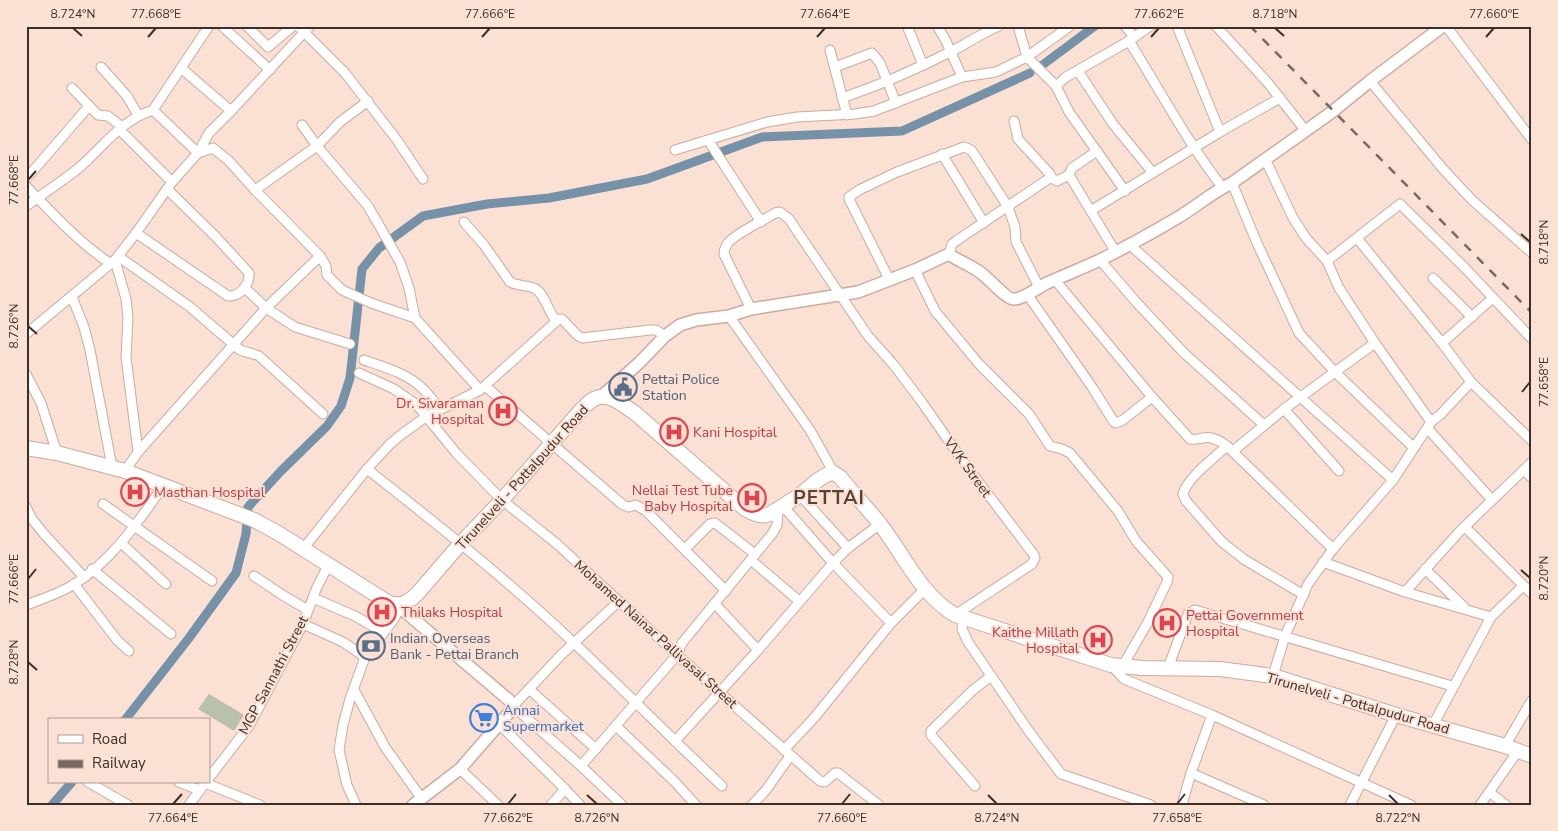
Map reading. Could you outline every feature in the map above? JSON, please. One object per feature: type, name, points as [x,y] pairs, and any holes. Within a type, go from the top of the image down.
[{"type":"main road","name":"Tirunelveli - Pottalpudur Road","points":[[398,606],[409,601],[417,594],[581,410],[594,399],[602,396],[616,400],[635,414],[744,509],[755,514],[765,516],[781,508],[818,480],[834,473],[840,477],[880,524],[925,589],[944,608],[959,616],[1117,666],[1220,669],[1273,676],[1532,756]]},
{"type":"main road","points":[[26,448],[57,453],[118,469],[247,517],[303,549],[389,603],[398,606]]},
{"type":"street","points":[[222,26],[270,70]]},
{"type":"street","points":[[247,26],[268,47],[293,26]]},
{"type":"street","points":[[26,334],[115,260],[170,186],[198,153],[209,133],[270,70],[300,30],[310,26]]},
{"type":"street","points":[[937,26],[951,51],[962,77]]},
{"type":"street","points":[[842,98],[888,81],[1000,26]]},
{"type":"street","points":[[1018,26],[1027,57],[1056,86],[1069,112],[1125,191]]},
{"type":"street","points":[[674,150],[767,122],[797,117],[847,115],[874,110],[962,77],[996,72],[1027,57],[1070,26]]},
{"type":"street","points":[[1125,26],[1194,148],[1228,185],[1299,333],[1335,372],[1413,447]]},
{"type":"street","points":[[1056,86],[1066,76],[1078,71],[1150,26]]},
{"type":"street","points":[[1176,26],[1220,132]]},
{"type":"street","points":[[1216,26],[1242,53],[1305,130]]},
{"type":"street","points":[[949,254],[951,257],[963,261],[980,272],[996,284],[1008,297],[1016,299],[1027,294],[1100,260],[1180,217],[1266,161],[1444,26],[1532,140]]},
{"type":"street","points":[[26,206],[78,169],[120,128],[138,115],[153,110],[207,28]]},
{"type":"street","points":[[908,28],[923,65]]},
{"type":"street","points":[[300,30],[325,52],[368,102],[397,140],[423,179]]},
{"type":"street","points":[[830,50],[847,115]]},
{"type":"street","points":[[835,67],[872,53],[878,59],[896,103]]},
{"type":"street","points":[[101,67],[127,96],[138,115]]},
{"type":"street","points":[[181,68],[231,112]]},
{"type":"street","points":[[1078,71],[1113,124],[1153,173]]},
{"type":"street","points":[[1370,81],[1466,194],[1532,253]]},
{"type":"street","points":[[72,88],[98,115],[108,116],[120,128],[249,273],[249,280],[245,288],[235,296],[228,296],[136,233]]},
{"type":"street","points":[[1092,210],[1280,98]]},
{"type":"street","points":[[255,190],[316,146],[340,122],[368,102]]},
{"type":"street","points":[[26,179],[89,106]]},
{"type":"street","points":[[153,110],[198,153]]},
{"type":"street","points":[[1014,121],[1018,138],[1050,176],[1057,181],[1069,175],[1072,168],[1097,151]]},
{"type":"street","points":[[302,125],[316,146],[368,206],[393,250],[406,278],[415,318]]},
{"type":"street","points":[[708,140],[761,222]]},
{"type":"street","points":[[890,281],[849,197],[859,190],[897,172],[964,147],[971,150],[1008,207],[1015,227],[1016,242],[1039,287]]},
{"type":"street","points":[[198,153],[209,148],[218,151],[320,256],[326,266],[327,275],[342,290],[371,303],[415,318],[483,388],[552,443],[624,505],[629,507],[636,506],[646,511],[726,591]]},
{"type":"street","points":[[942,154],[984,223]]},
{"type":"street","points":[[1266,161],[1293,218],[1306,238],[1327,261],[1339,288],[1375,343],[1430,425],[1492,500]]},
{"type":"street","points":[[1069,175],[1092,210],[1115,251]]},
{"type":"street","points":[[602,396],[640,362],[665,336],[686,322],[729,316],[751,309],[840,296],[890,281],[949,254],[952,244],[1046,182],[1050,176]]},
{"type":"street","points":[[26,186],[73,235],[97,255],[115,260],[190,307],[233,344],[246,353],[254,353],[259,356],[323,414]]},
{"type":"street","points":[[1327,261],[1400,204],[1413,215],[1532,339]]},
{"type":"street","points":[[751,309],[724,254],[724,250],[726,245],[732,240],[780,212],[794,226],[840,296]]},
{"type":"street","points":[[464,222],[484,245],[510,282],[535,288],[539,292],[556,321]]},
{"type":"street","points":[[1357,238],[1471,382],[1532,441]]},
{"type":"street","points":[[1129,244],[1393,480]]},
{"type":"street","points":[[72,296],[84,327],[118,469],[138,452],[266,308],[320,256]]},
{"type":"street","points":[[115,260],[126,299],[128,318],[126,358],[138,452]]},
{"type":"street","points":[[1100,260],[1184,353],[1264,425]]},
{"type":"street","points":[[915,270],[935,311],[979,364],[1029,414],[1050,446],[1068,451],[1076,459],[1118,511],[1136,541],[1168,577],[1152,615],[1117,666],[1124,679],[1212,715],[1411,805]]},
{"type":"street","points":[[1433,278],[1472,317]]},
{"type":"street","points":[[1055,280],[1152,397],[1190,439],[1214,438],[1230,449],[1332,550]]},
{"type":"street","points":[[245,288],[266,308],[295,327],[350,344]]},
{"type":"street","points":[[1027,294],[1114,422],[1123,420],[1152,397]]},
{"type":"street","name":"VVK Street","points":[[840,296],[868,336],[922,401],[965,464],[1028,546],[1035,558],[1028,567],[971,603],[959,616]]},
{"type":"street","points":[[1442,343],[1493,298]]},
{"type":"street","points":[[729,316],[810,430],[834,473]]},
{"type":"street","points":[[303,549],[378,456],[402,434],[427,416],[483,388],[559,318],[582,338],[650,330],[656,330],[665,336]]},
{"type":"street","points":[[1304,595],[1245,560],[1222,542],[1186,501],[1183,494],[1184,489],[1197,474],[1375,343]]},
{"type":"street","points":[[364,360],[412,380],[424,389],[441,409]]},
{"type":"street","name":"Mohamed Nainar Pallivasal Street","points":[[359,373],[402,394],[417,405],[457,454],[502,500],[557,544],[677,655],[820,781],[825,782],[835,773],[838,773],[879,805]]},
{"type":"street","points":[[26,374],[41,402],[57,453]]},
{"type":"street","points":[[1273,676],[1285,636],[1308,584],[1332,550],[1393,480],[1413,447],[1430,425],[1471,382]]},
{"type":"street","points":[[1284,409],[1339,471]]},
{"type":"street","points":[[1404,592],[1465,526],[1532,462]]},
{"type":"street","points":[[367,469],[461,543],[574,643],[722,786]]},
{"type":"street","points":[[1524,470],[1532,478]]},
{"type":"street","points":[[26,605],[48,597],[84,577],[121,543],[135,527],[164,485]]},
{"type":"street","points":[[800,495],[848,548]]},
{"type":"street","points":[[103,504],[212,581]]},
{"type":"street","points":[[26,507],[32,519],[44,534],[84,577]]},
{"type":"street","points":[[581,766],[677,655],[682,643],[774,530],[781,508]]},
{"type":"street","points":[[781,508],[891,623]]},
{"type":"street","points":[[685,549],[710,524],[715,523],[799,601]]},
{"type":"street","points":[[675,741],[758,650],[833,563],[848,548],[880,524]]},
{"type":"street","points":[[1465,526],[1532,594]]},
{"type":"street","points":[[121,543],[166,584]]},
{"type":"street","points":[[1323,562],[1404,592],[1491,617]]},
{"type":"street","name":"MGP Sannathi Street","points":[[210,777],[249,726],[304,624],[308,610],[328,566]]},
{"type":"street","points":[[1425,569],[1465,609]]},
{"type":"street","points":[[92,570],[170,634]]},
{"type":"street","points":[[254,576],[308,610]]},
{"type":"street","points":[[74,584],[117,640],[129,651]]},
{"type":"street","points":[[1433,725],[1452,686],[1491,617],[1523,586]]},
{"type":"street","points":[[752,805],[766,790],[787,753],[814,718],[891,623],[925,589]]},
{"type":"street","points":[[313,598],[355,616],[383,632]]},
{"type":"street","points":[[354,690],[416,803],[460,769],[560,655],[619,601]]},
{"type":"street","points":[[714,604],[758,650]]},
{"type":"street","points":[[356,805],[348,785],[339,750],[343,725],[365,658],[396,616],[398,606]]},
{"type":"street","points":[[398,606],[514,706],[622,805]]},
{"type":"street","points":[[1168,668],[1191,611],[1201,612],[1285,636],[1452,686]]},
{"type":"street","points":[[959,616],[964,634],[1060,774],[1151,805]]},
{"type":"street","points":[[304,624],[343,642],[365,658]]},
{"type":"street","points":[[975,786],[931,735],[931,731],[973,690],[991,676]]},
{"type":"street","points":[[529,689],[596,749]]},
{"type":"street","points":[[1480,805],[1512,749],[1532,700]]},
{"type":"street","points":[[1182,805],[1191,772],[1212,715]]},
{"type":"street","points":[[1350,805],[1396,715]]},
{"type":"street","points":[[500,724],[580,805]]},
{"type":"street","points":[[616,726],[674,781],[696,805]]},
{"type":"street","points":[[460,769],[498,805]]},
{"type":"street","points":[[1191,772],[1264,805]]},
{"type":"street","points":[[91,784],[128,805]]},
{"type":"street","points":[[189,805],[203,785],[260,805]]},
{"type":"street","points":[[552,805],[566,789]]},
{"type":"street","points":[[1488,792],[1506,805]]},
{"type":"green space","points":[[209,694],[244,715],[234,731],[198,709]]},
{"type":"waterway","points":[[1041,66],[1095,26]]},
{"type":"waterway","points":[[127,718],[189,638],[236,573],[246,534],[248,507],[281,471],[327,426],[341,406],[350,378],[362,269],[379,248],[423,216],[487,204],[549,198],[647,179],[762,137],[902,131],[1030,73]]},
{"type":"waterway","points":[[52,805],[70,784]]},
{"type":"railway","points":[[1250,26],[1532,313]]},
{"type":"place","name":"Pettai Police Station","points":[[623,387]]},
{"type":"place","name":"Dr. Sivaraman Hospital","points":[[503,411]]},
{"type":"place","name":"Kani Hospital","points":[[674,432]]},
{"type":"place","name":"Masthan Hospital","points":[[135,492]]},
{"type":"place","name":"Nellai Test Tube Baby Hospital","points":[[752,498]]},
{"type":"place","name":"Thilaks Hospital","points":[[382,612]]},
{"type":"place","name":"Pettai Government Hospital","points":[[1167,623]]},
{"type":"place","name":"Kaithe Millath Hospital","points":[[1098,640]]},
{"type":"place","name":"Indian Overseas Bank - Pettai Branch","points":[[371,646]]},
{"type":"place","name":"Annai Supermarket","points":[[484,718]]},
{"type":"district","name":"PETTAI","points":[[829,497]]}]
